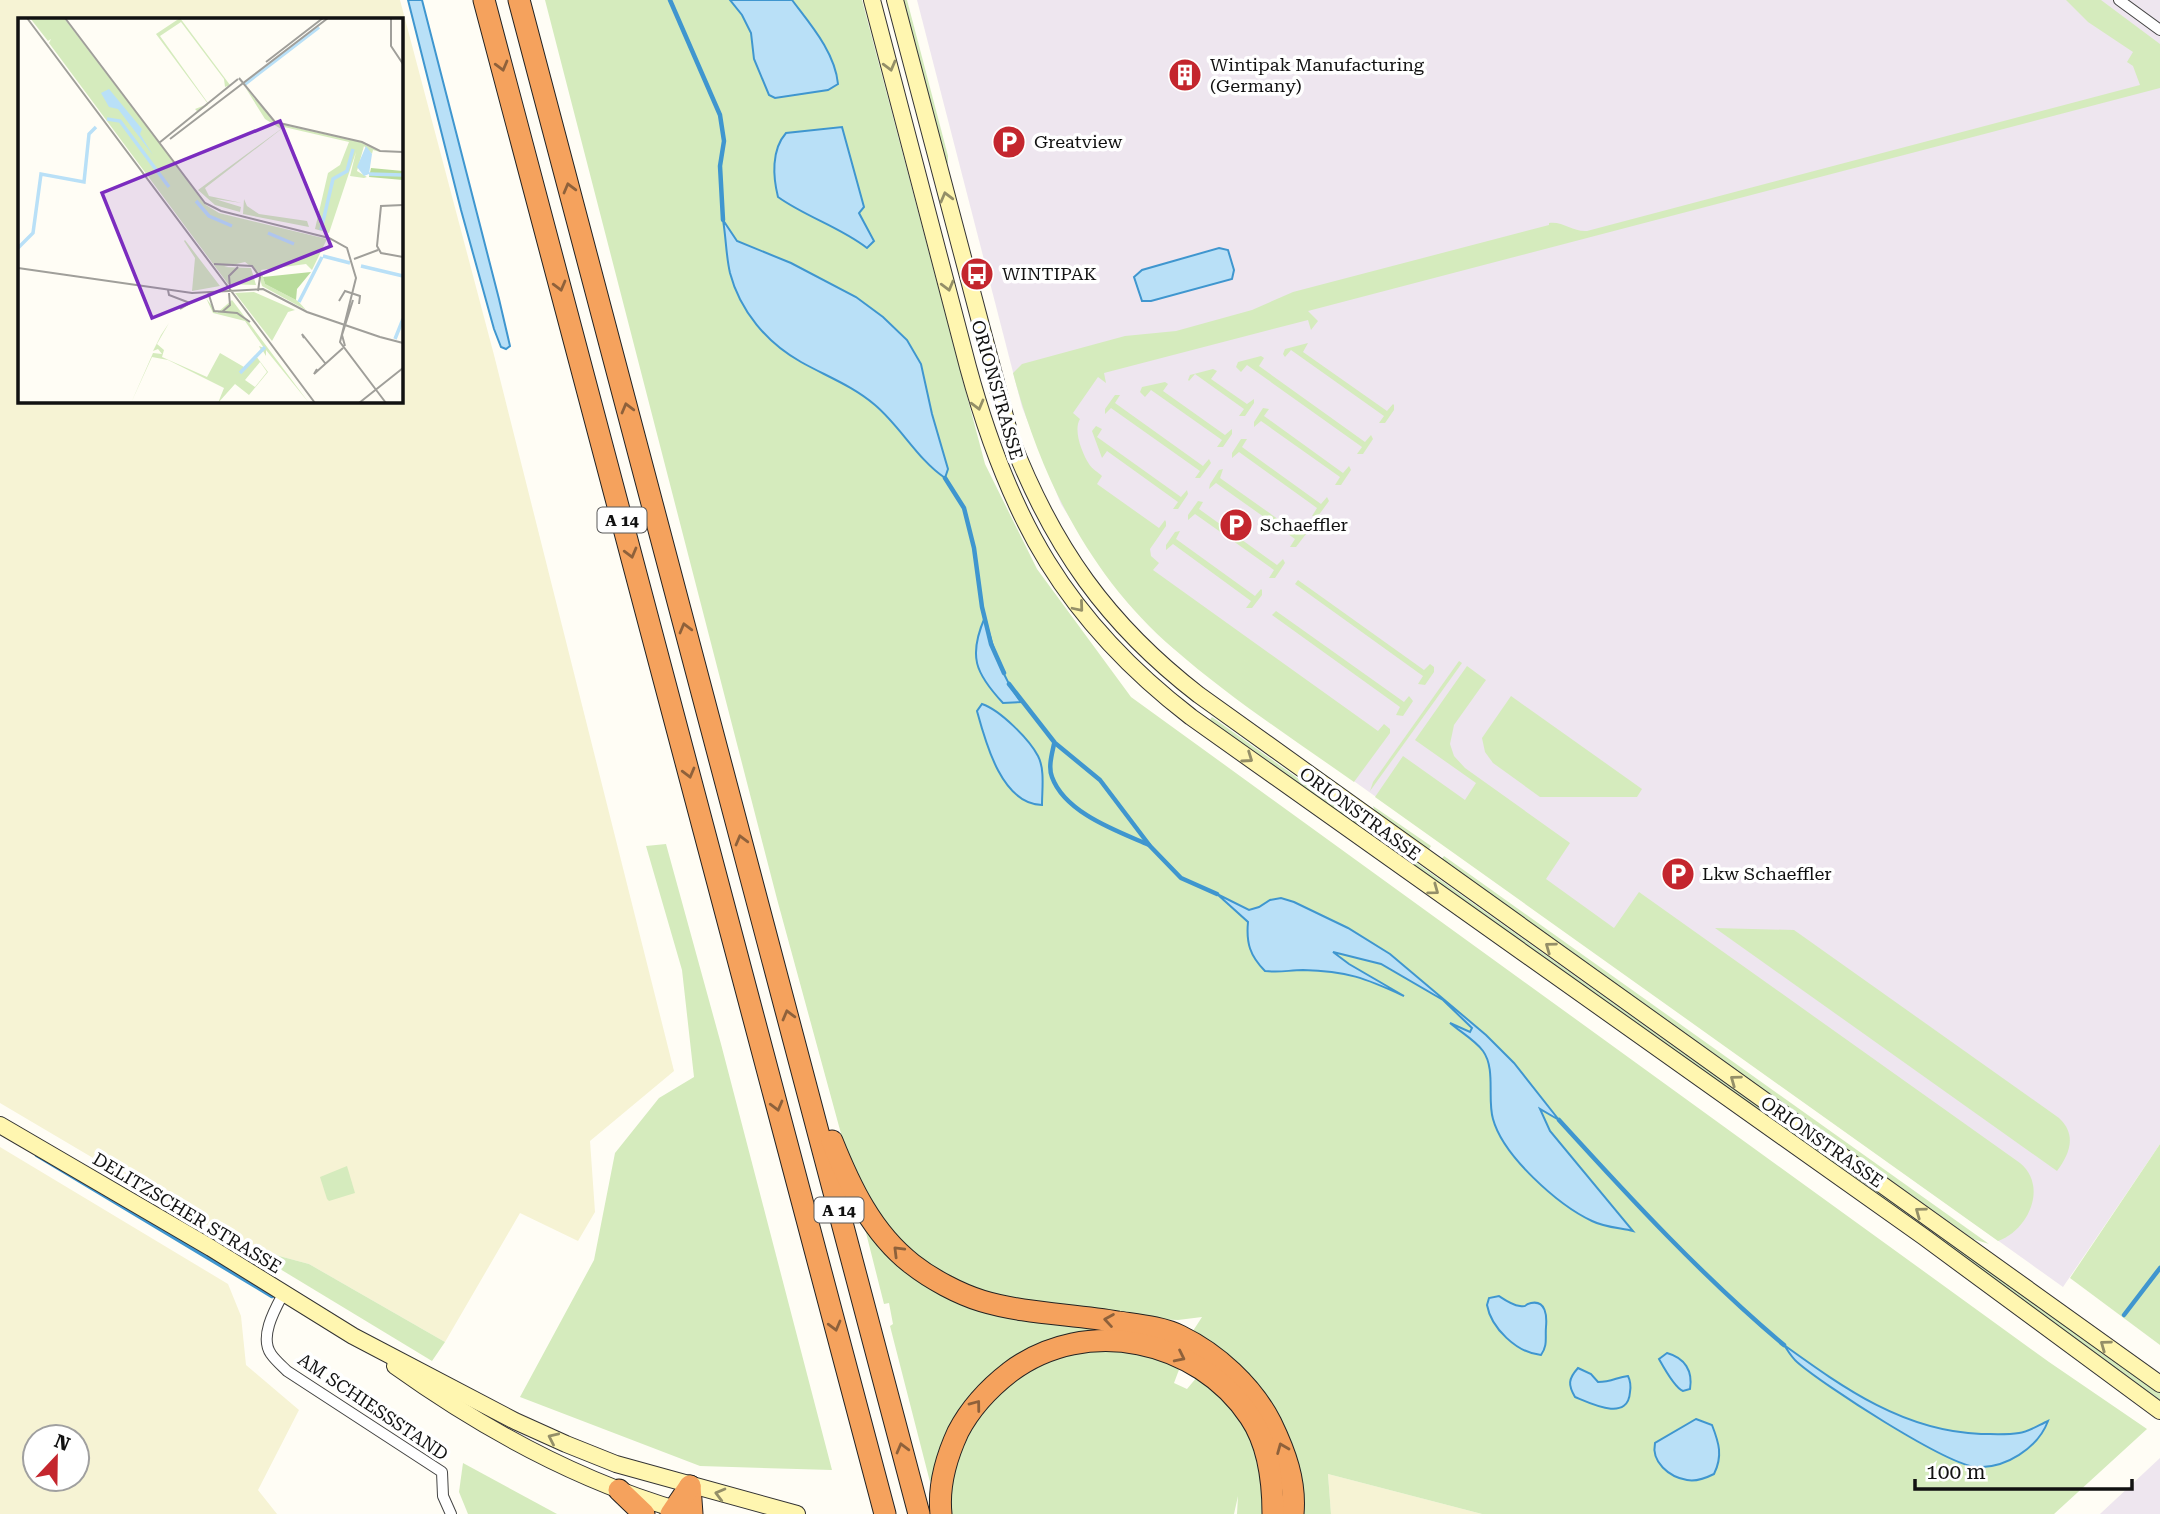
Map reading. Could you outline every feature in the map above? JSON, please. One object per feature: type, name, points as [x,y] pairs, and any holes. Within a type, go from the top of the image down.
[{"type":"highway","name":"A 14","points":[[484,0],[885,1514]]},
{"type":"highway","name":"A 14","points":[[519,0],[919,1514]]},
{"type":"highway","points":[[797,1050],[850,1185],[885,1236],[912,1264],[981,1301],[1146,1326],[1179,1335],[1206,1352],[1234,1374],[1267,1415],[1282,1446],[1291,1474],[1293,1514]]},
{"type":"highway","points":[[941,1514],[941,1484],[950,1449],[963,1422],[980,1398],[1017,1367],[1042,1353],[1091,1341],[1117,1340],[1144,1343],[1171,1352],[1199,1366],[1232,1394],[1250,1417],[1267,1457],[1272,1478],[1273,1514]]},
{"type":"highway","points":[[682,1513],[690,1486]]},
{"type":"highway","points":[[619,1490],[644,1514]]},
{"type":"street","name":"ORIONSTRASSE","points":[[872,0],[984,425],[1012,498],[1035,543],[1069,596],[1102,635],[1147,681],[1191,717],[1924,1237],[2160,1411]]},
{"type":"street","name":"ORIONSTRASSE","points":[[895,0],[1011,439],[1029,485],[1050,526],[1084,580],[1122,627],[1162,666],[1199,695],[2160,1384]]},
{"type":"street","points":[[2119,0],[2160,30]]},
{"type":"street","name":"DELITZSCHER STRASSE","points":[[0,1125],[211,1248],[353,1335]]},
{"type":"street","name":"AM SCHIESSSTAND","points":[[283,1294],[268,1332],[266,1343],[270,1354],[287,1371],[442,1472],[443,1496],[452,1514]]},
{"type":"street","points":[[353,1335],[566,1444],[616,1464],[797,1514]]},
{"type":"street","points":[[353,1335],[435,1394],[499,1435],[619,1490],[682,1513]]},
{"type":"shaded area","points":[[0,0],[400,0],[494,355],[674,1071],[590,1141],[595,1212],[578,1241],[520,1213],[445,1342],[309,1264],[242,1246],[0,1103]]},
{"type":"shaded area","points":[[917,0],[2160,0],[2160,1144],[2063,1287],[1222,687],[1173,648],[1128,603],[1103,571],[1061,504],[1022,407]]},
{"type":"shaded area","points":[[0,1147],[228,1284],[241,1316],[246,1365],[299,1410],[258,1490],[277,1514],[0,1514]]},
{"type":"shaded area","points":[[2160,1458],[2160,1514],[2100,1514]]},
{"type":"shaded area","points":[[1328,1474],[1482,1514],[1331,1514]]},
{"type":"green space","points":[[545,0],[862,0],[985,464],[1037,569],[1131,697],[2049,1362],[2147,1429],[2054,1514],[1482,1514],[1328,1474],[1331,1514],[1296,1514],[1191,1334],[1202,1317],[1152,1319],[1105,1309],[1055,1305],[987,1293],[930,1269],[891,1234],[849,1163],[777,899]]},
{"type":"green space","points":[[903,0],[907,0],[948,164],[944,158]]},
{"type":"green space","points":[[2066,0],[2101,0],[2160,44],[2160,88],[1308,311],[1318,321],[1311,330],[1308,320],[1104,373],[1106,383],[1098,377],[1073,413],[1080,419],[1077,429],[1079,441],[1089,464],[1102,476],[1097,484],[1159,528],[1165,520],[1166,526],[1150,549],[1151,556],[1159,563],[1153,570],[1378,731],[1384,724],[1390,729],[1390,733],[1354,782],[1262,718],[1174,649],[1144,621],[1117,590],[1072,523],[1038,450],[1025,412],[1013,373],[1022,364],[1125,336],[1176,331],[1252,310],[1293,292],[1549,223],[1587,231],[2140,85],[2133,66],[2127,62],[2133,52],[2088,22]]},
{"type":"green space","points":[[1308,343],[1303,352],[1387,411],[1394,405],[1394,410],[1385,423],[1379,423],[1384,416],[1291,350],[1285,357],[1283,354],[1285,349]]},
{"type":"green space","points":[[1261,356],[1264,358],[1259,366],[1365,442],[1371,435],[1373,439],[1363,454],[1357,454],[1362,447],[1247,365],[1241,372],[1236,367],[1238,362]]},
{"type":"green space","points":[[1213,369],[1217,371],[1211,379],[1247,404],[1254,399],[1245,416],[1239,416],[1244,409],[1195,374],[1188,380],[1190,375]]},
{"type":"green space","points":[[1165,382],[1168,384],[1163,391],[1225,435],[1232,429],[1232,434],[1223,447],[1217,447],[1222,440],[1151,390],[1145,397],[1140,392],[1142,387]]},
{"type":"green space","points":[[1115,395],[1120,395],[1115,403],[1203,466],[1209,459],[1211,463],[1200,478],[1195,478],[1200,471],[1111,408],[1105,414],[1105,409]]},
{"type":"green space","points":[[1263,408],[1269,409],[1264,416],[1343,473],[1349,466],[1351,470],[1341,485],[1335,485],[1340,477],[1261,421],[1254,427],[1254,422]]},
{"type":"green space","points":[[1096,426],[1102,429],[1097,437],[1181,497],[1187,490],[1188,494],[1178,509],[1173,509],[1178,502],[1107,451],[1102,458],[1092,431]]},
{"type":"green space","points":[[1241,439],[1247,439],[1242,447],[1321,504],[1327,497],[1329,501],[1318,516],[1312,516],[1317,508],[1239,452],[1232,458],[1232,453]]},
{"type":"green space","points":[[1223,469],[1220,478],[1299,534],[1304,527],[1306,529],[1306,534],[1296,547],[1290,547],[1295,539],[1216,483],[1209,489],[1219,470]]},
{"type":"green space","points":[[1198,501],[1203,502],[1199,509],[1277,565],[1283,559],[1285,563],[1275,578],[1269,578],[1274,570],[1195,514],[1188,520],[1188,515]]},
{"type":"green space","points":[[1180,531],[1176,539],[1255,596],[1262,590],[1262,595],[1252,608],[1246,608],[1251,601],[1173,544],[1166,550],[1166,545],[1175,532]]},
{"type":"green space","points":[[1298,580],[1424,670],[1430,664],[1434,667],[1434,672],[1425,685],[1418,684],[1423,676],[1295,584]]},
{"type":"green space","points":[[1276,611],[1404,702],[1409,696],[1413,701],[1403,716],[1396,715],[1400,707],[1272,615]]},
{"type":"green space","points":[[1459,661],[1462,663],[1370,791],[1373,782]]},
{"type":"green space","points":[[1467,666],[1486,680],[1454,725],[1450,744],[1454,756],[1465,768],[1570,843],[1546,879],[1614,928],[1639,892],[2020,1163],[2033,1183],[2034,1195],[2026,1218],[2018,1227],[1998,1241],[1375,797],[1403,756],[1465,800],[1476,783],[1415,740]]},
{"type":"green space","points":[[1511,696],[1642,789],[1637,797],[1540,797],[1493,763],[1485,752],[1482,738]]},
{"type":"green space","points":[[1212,717],[2160,1393],[2160,1401],[1209,721]]},
{"type":"green space","points":[[1373,806],[1431,846],[1428,851],[1375,813]]},
{"type":"green space","points":[[666,844],[832,1470],[700,1466],[520,1397],[594,1260],[615,1153],[659,1098],[694,1077],[682,970],[646,846]]},
{"type":"green space","points":[[1444,856],[1989,1244],[1973,1239],[1441,860]]},
{"type":"green space","points":[[1715,928],[1794,930],[2059,1118],[2068,1131],[2070,1144],[2057,1171]]},
{"type":"green space","points":[[2160,1144],[2160,1345],[2070,1278]]},
{"type":"green space","points":[[347,1166],[355,1193],[329,1201],[320,1177]]},
{"type":"green space","points":[[861,1213],[925,1278],[1126,1329],[1024,1354],[930,1482],[890,1326],[893,1324],[889,1303],[884,1304]]},
{"type":"green space","points":[[242,1246],[309,1264],[445,1342],[432,1361]]},
{"type":"green space","points":[[1120,1346],[1180,1367],[1174,1383],[1187,1389],[1197,1377],[1211,1383],[1252,1435],[1259,1458],[1263,1514],[1237,1514],[1238,1496],[1234,1514],[947,1514],[948,1480],[983,1402],[1051,1354]]},
{"type":"green space","points":[[463,1463],[557,1514],[468,1514],[459,1492]]},
{"type":"water","points":[[408,0],[422,0],[499,299],[510,346],[506,349],[501,347],[494,329]]},
{"type":"water","points":[[730,0],[792,0],[827,50],[838,84],[828,90],[775,98],[769,95],[754,59],[751,33]]},
{"type":"water","points":[[842,127],[864,207],[859,213],[874,241],[867,248],[778,197],[776,189],[776,155],[786,133]]},
{"type":"water","points":[[723,220],[737,241],[791,263],[856,297],[883,317],[907,340],[921,364],[948,469],[945,478],[926,462],[893,423],[867,398],[801,362],[766,336],[756,325],[741,300],[730,273]]},
{"type":"water","points":[[1219,248],[1228,250],[1234,270],[1232,279],[1151,301],[1142,301],[1134,277],[1142,270]]},
{"type":"water","points":[[985,617],[998,662],[1021,702],[1003,703],[981,673],[976,653]]},
{"type":"water","points":[[982,704],[997,712],[1013,726],[1038,756],[1042,773],[1042,805],[1028,802],[1016,795],[1006,784],[985,739],[977,711]]},
{"type":"water","points":[[1217,894],[1249,910],[1281,898],[1294,902],[1348,928],[1390,954],[1486,1035],[1514,1063],[1559,1120],[1540,1109],[1550,1131],[1633,1231],[1602,1225],[1578,1214],[1548,1191],[1520,1163],[1508,1148],[1493,1119],[1487,1058],[1476,1043],[1450,1023],[1470,1032],[1472,1028],[1443,1000],[1381,964],[1333,952],[1404,996],[1367,980],[1344,974],[1303,970],[1265,971],[1250,949],[1248,922]]},
{"type":"water","points":[[1499,1296],[1517,1305],[1536,1303],[1543,1306],[1546,1341],[1541,1355],[1523,1350],[1514,1344],[1494,1322],[1487,1305],[1489,1298]]},
{"type":"water","points":[[1784,1345],[1876,1405],[1926,1425],[1953,1431],[2005,1434],[2026,1431],[2048,1421],[2037,1440],[2009,1460],[1987,1467],[1960,1463],[1913,1439],[1832,1388],[1795,1360]]},
{"type":"water","points":[[1667,1353],[1679,1358],[1686,1366],[1690,1376],[1690,1389],[1683,1391],[1673,1382],[1659,1359]]},
{"type":"water","points":[[1578,1368],[1591,1374],[1598,1382],[1628,1376],[1631,1386],[1628,1401],[1616,1409],[1575,1397],[1570,1382]]},
{"type":"water","points":[[1696,1419],[1712,1425],[1719,1455],[1714,1474],[1691,1480],[1674,1476],[1663,1468],[1654,1450],[1655,1443]]},
{"type":"waterway","points":[[670,0],[720,115],[724,141],[720,166],[723,220]]},
{"type":"waterway","points":[[945,478],[964,508],[974,548],[982,607],[991,644],[1004,673]]},
{"type":"waterway","points":[[1009,684],[1055,743],[1100,780],[1150,846],[1181,878],[1217,894]]},
{"type":"waterway","points":[[1054,744],[1051,773],[1068,801],[1093,819],[1149,845]]},
{"type":"waterway","points":[[1559,1120],[1640,1208],[1784,1345]]},
{"type":"waterway","points":[[37,1155],[272,1296]]},
{"type":"waterway","points":[[2124,1315],[2160,1268]]},
{"type":"place","name":"Wintipak Manufacturing (Germany)","points":[[1185,75]]},
{"type":"place","name":"Greatview","points":[[1009,142]]},
{"type":"place","name":"WINTIPAK","points":[[977,274]]},
{"type":"place","name":"Schaeffler","points":[[1236,525]]},
{"type":"place","name":"Lkw Schaeffler","points":[[1678,874]]}]
